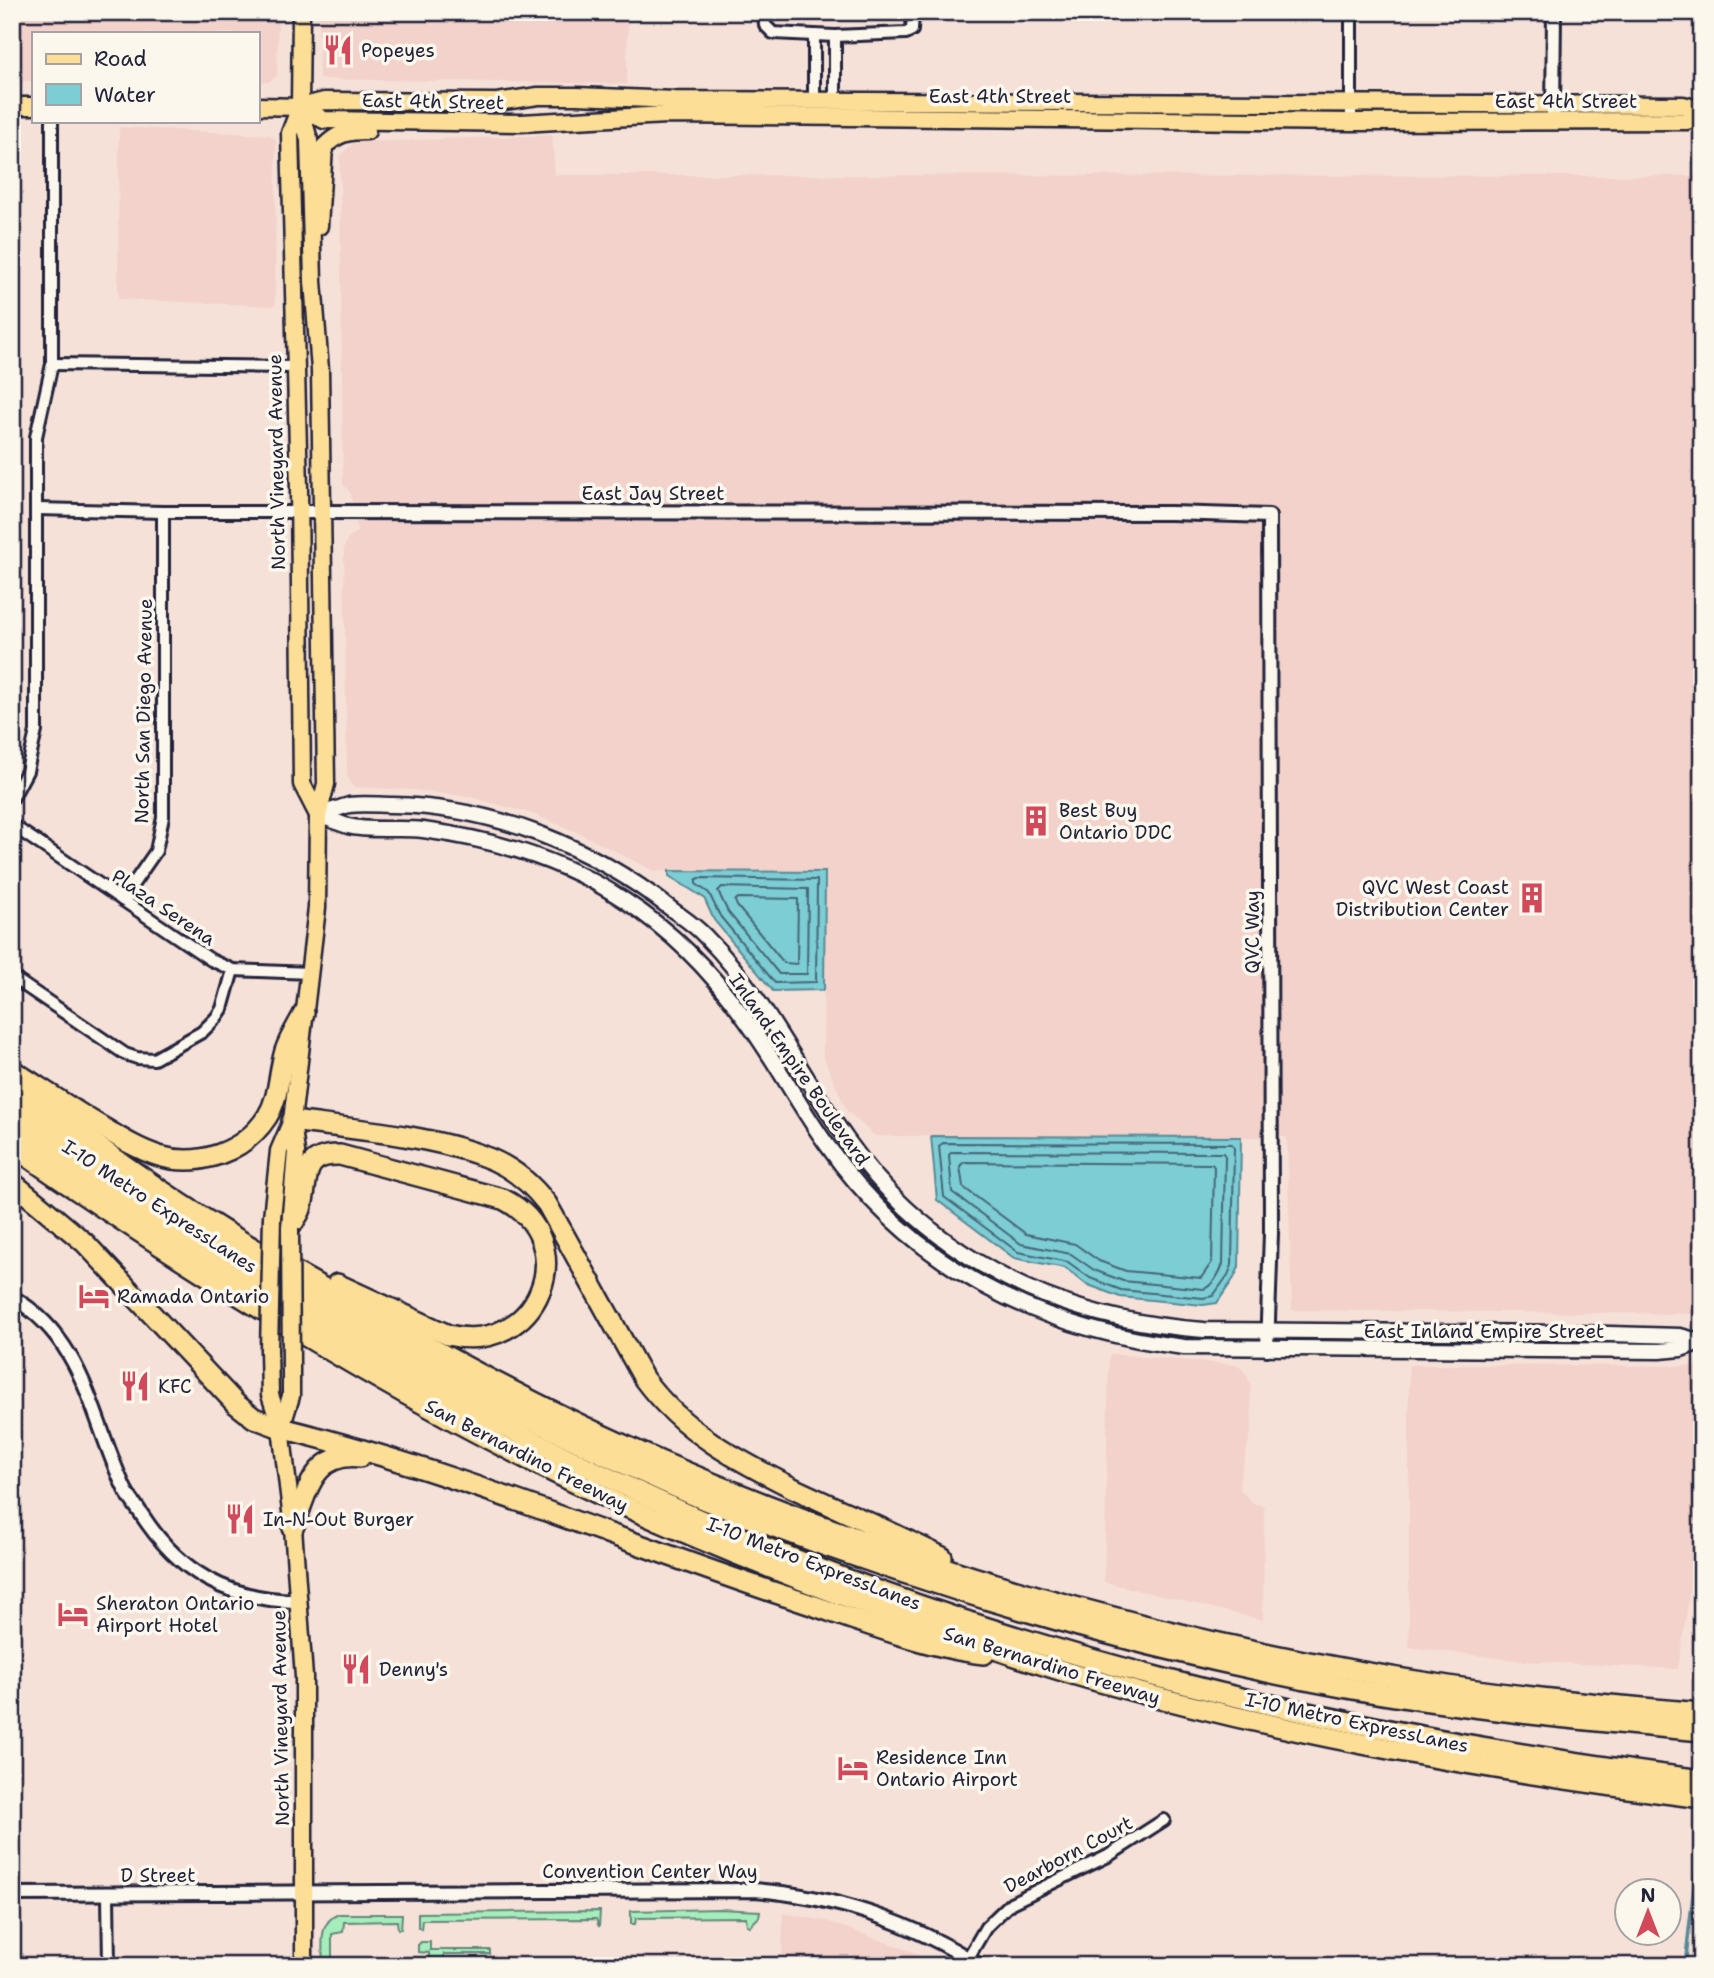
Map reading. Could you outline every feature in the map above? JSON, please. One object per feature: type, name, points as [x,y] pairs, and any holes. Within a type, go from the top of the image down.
[{"type":"highway","points":[[12,1070],[143,1150],[172,1159],[205,1158],[236,1147],[251,1136],[264,1120],[277,1099],[285,1049],[304,1013]]},
{"type":"highway","points":[[12,1085],[160,1189],[256,1250],[445,1357],[662,1462],[829,1528],[929,1564],[1174,1633],[1343,1668],[1488,1692],[1697,1721]]},
{"type":"highway","name":"I-10 Metro ExpressLanes","points":[[12,1107],[203,1237],[312,1302],[450,1378],[653,1477],[899,1572],[1045,1617],[1284,1675],[1441,1702],[1697,1721]]},
{"type":"highway","points":[[292,1121],[435,1143],[484,1156],[507,1168],[533,1187],[547,1204],[644,1380],[691,1430],[710,1444],[762,1473],[993,1583]]},
{"type":"highway","name":"I-10 Metro ExpressLanes","points":[[12,1125],[208,1259],[381,1360],[457,1402],[642,1494],[790,1556],[960,1619],[1192,1687],[1414,1736],[1565,1762],[1690,1792]]},
{"type":"highway","name":"San Bernardino Freeway","points":[[12,1146],[104,1210],[384,1382],[541,1466],[646,1515],[797,1578],[1017,1657],[1150,1696],[1295,1730],[1452,1761],[1552,1778],[1690,1792]]},
{"type":"highway","points":[[256,1250],[384,1303],[448,1335],[464,1338],[492,1335],[516,1323],[534,1306],[545,1274],[544,1248],[539,1236],[526,1215],[510,1203],[494,1195],[354,1157],[329,1155],[313,1163],[306,1175],[301,1209],[290,1228]]},
{"type":"highway","points":[[12,1182],[85,1243],[236,1404],[254,1418],[281,1429],[477,1488],[869,1624],[957,1651],[1017,1657]]},
{"type":"highway","points":[[293,1528],[316,1473],[323,1465],[345,1456],[389,1460]]},
{"type":"highway","points":[[1690,1792],[1702,1809]]},
{"type":"main road","name":"North Vineyard Avenue","points":[[281,1429],[291,1396],[290,1228],[296,1152],[292,1121],[317,908],[318,815],[326,784],[320,370],[309,140],[300,107],[301,12]]},
{"type":"main road","name":"East 4th Street","points":[[259,106],[300,107],[324,101],[497,102],[538,96],[1683,105],[1702,110]]},
{"type":"main road","points":[[12,106],[32,106]]},
{"type":"main road","name":"North Vineyard Avenue","points":[[300,107],[290,133],[302,784],[318,815]]},
{"type":"main road","name":"East 4th Street","points":[[300,107],[324,120],[506,123],[666,115],[1350,122],[1686,121],[1702,116]]},
{"type":"main road","points":[[312,241],[321,224],[324,147],[333,137],[350,131],[484,131],[506,123]]},
{"type":"main road","points":[[293,268],[304,284],[309,349],[320,370]]},
{"type":"main road","name":"Inland Empire Boulevard","points":[[318,815],[351,805],[458,811],[519,826],[583,853],[637,885],[704,934],[760,1004],[819,1099],[863,1162],[907,1209],[959,1250],[1019,1284],[1077,1308],[1156,1326],[1204,1330],[1268,1330]]},
{"type":"main road","name":"Inland Empire Boulevard","points":[[318,815],[350,827],[412,829],[454,834],[493,843],[538,857],[623,899],[661,928],[704,967],[743,1015],[827,1146],[888,1216],[933,1254],[993,1292],[1054,1319],[1137,1342],[1184,1347],[1267,1349]]},
{"type":"main road","name":"North Vineyard Avenue","points":[[292,1121],[279,1151],[272,1217],[269,1350],[270,1395],[281,1429],[293,1528],[304,1677],[304,1966]]},
{"type":"main road","name":"East Inland Empire Street","points":[[1268,1330],[1680,1336],[1701,1342]]},
{"type":"main road","name":"East Inland Empire Street","points":[[1267,1349],[1660,1351],[1681,1349],[1701,1342]]},
{"type":"street","points":[[764,12],[765,25],[773,33],[835,36],[906,33],[912,30],[913,12]]},
{"type":"street","points":[[1350,122],[1351,12]]},
{"type":"street","points":[[1553,122],[1554,12]]},
{"type":"street","points":[[814,35],[814,100]]},
{"type":"street","points":[[835,36],[835,100]]},
{"type":"street","points":[[12,799],[27,771],[36,731],[36,437],[52,364],[52,122]]},
{"type":"street","points":[[52,364],[296,367]]},
{"type":"street","name":"East Jay Street","points":[[37,509],[163,512],[1171,513],[1269,516]]},
{"type":"street","name":"North San Diego Avenue","points":[[122,900],[156,851],[163,817],[163,512]]},
{"type":"street","name":"QVC Way","points":[[1267,1349],[1271,1233],[1269,516]]},
{"type":"street","name":"Plaza Serena","points":[[12,825],[211,960],[233,970],[311,973]]},
{"type":"street","points":[[12,977],[125,1054],[154,1059],[210,1026],[222,1009],[233,970]]},
{"type":"street","points":[[12,1297],[48,1324],[74,1359],[123,1487],[149,1527],[177,1560],[207,1581],[234,1591],[257,1598],[298,1601]]},
{"type":"street","name":"Dearborn Court","points":[[968,1958],[986,1927],[1012,1903],[1108,1856],[1164,1819]]},
{"type":"street","name":"Convention Center Way","points":[[304,1894],[716,1889],[781,1892],[864,1911],[912,1930],[980,1966]]},
{"type":"street","name":"D Street","points":[[12,1894],[304,1894]]},
{"type":"street","points":[[108,1895],[109,1966]]},
{"type":"shaded area","points":[[12,12],[278,12],[277,75],[269,82],[259,82],[259,32],[32,32],[32,81],[12,81]]},
{"type":"shaded area","points":[[319,12],[628,12],[627,84],[319,79]]},
{"type":"shaded area","points":[[119,127],[270,135],[276,140],[275,306],[118,299]]},
{"type":"shaded area","points":[[552,135],[555,175],[1702,176],[1702,1314],[1292,1310],[1287,1137],[875,1136],[847,1111],[823,1056],[825,872],[654,871],[577,832],[530,813],[470,797],[414,790],[353,787],[347,775],[344,548],[348,538],[358,531],[350,492],[343,484],[340,156],[353,143],[362,142]]},
{"type":"shaded area","points":[[1109,1354],[1237,1365],[1244,1371],[1250,1382],[1252,1427],[1239,1482],[1240,1490],[1253,1503],[1264,1506],[1263,1620],[1104,1582]]},
{"type":"shaded area","points":[[1409,1365],[1702,1366],[1702,1574],[1693,1571],[1678,1669],[1523,1661],[1409,1647]]},
{"type":"shaded area","points":[[783,1913],[826,1921],[913,1952],[936,1966],[782,1966]]},
{"type":"green space","points":[[600,1911],[599,1927],[596,1919],[422,1920],[421,1929],[418,1927],[418,1913]]},
{"type":"green space","points":[[631,1911],[760,1911],[759,1917],[750,1926],[747,1925],[746,1917],[636,1918],[635,1924],[631,1924]]},
{"type":"green space","points":[[339,1914],[402,1914],[401,1929],[398,1929],[397,1921],[344,1922],[343,1932],[332,1934],[332,1966],[323,1966],[324,1929],[332,1918]]},
{"type":"green space","points":[[421,1942],[430,1942],[430,1950],[490,1950],[490,1954],[444,1954],[444,1962],[433,1962],[433,1966],[429,1966],[429,1953],[418,1952]]},
{"type":"water","points":[[669,871],[825,872],[824,990],[773,991],[714,920],[704,898],[669,876]]},
{"type":"water","points":[[931,1136],[1241,1137],[1239,1267],[1217,1303],[1203,1305],[1120,1297],[1086,1284],[1065,1268],[1014,1258],[937,1200]]},
{"type":"waterway","points":[[1699,1772],[1702,1753]]},
{"type":"waterway","points":[[1685,1966],[1701,1823],[1700,1804]]},
{"type":"place","name":"Popeyes","points":[[338,50]]},
{"type":"place","name":"Best Buy Ontario DDC","points":[[1036,821]]},
{"type":"place","name":"QVC West Coast Distribution Center","points":[[1532,898]]},
{"type":"place","name":"Ramada Ontario","points":[[94,1296]]},
{"type":"place","name":"KFC","points":[[135,1386]]},
{"type":"place","name":"In-N-Out Burger","points":[[240,1519]]},
{"type":"place","name":"Sheraton Ontario Airport Hotel","points":[[73,1614]]},
{"type":"place","name":"Denny's","points":[[356,1669]]},
{"type":"place","name":"Residence Inn Ontario Airport","points":[[853,1768]]}]
